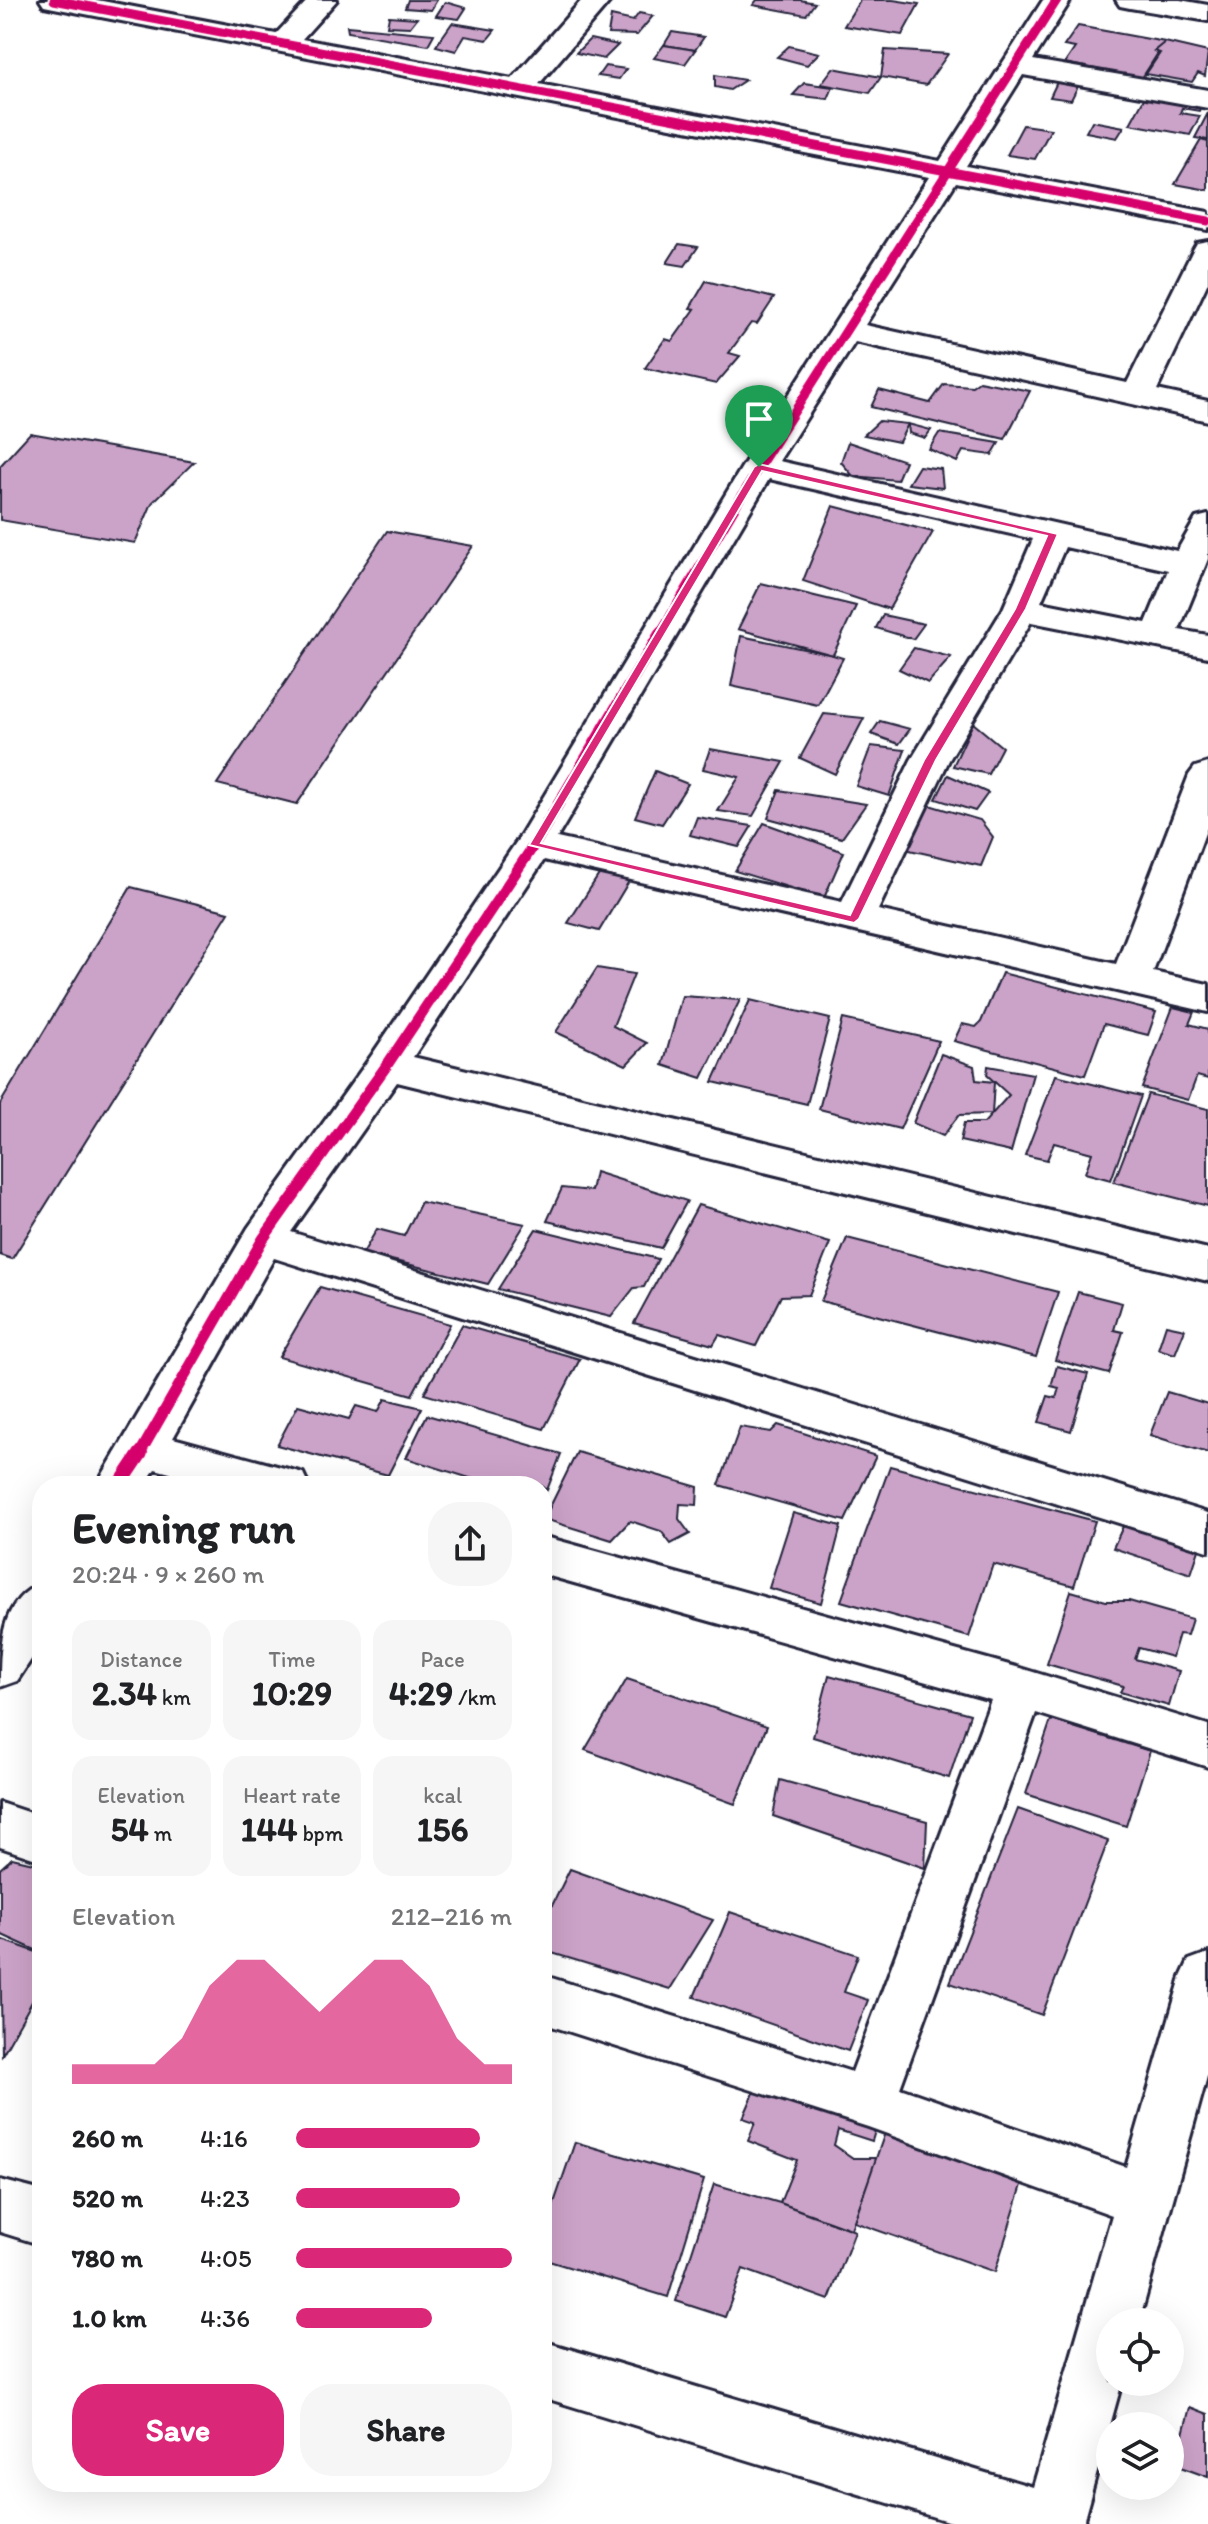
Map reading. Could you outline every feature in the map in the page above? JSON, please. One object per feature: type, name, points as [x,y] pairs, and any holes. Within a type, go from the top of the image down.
[{"type":"street","points":[[54,0],[1208,221]]},
{"type":"street","points":[[282,44],[323,0]]},
{"type":"street","points":[[519,89],[597,0]]},
{"type":"street","points":[[126,1476],[263,1239],[387,1065],[534,845],[759,467],[1057,0]]},
{"type":"street","points":[[1130,0],[1208,13]]},
{"type":"street","points":[[1016,65],[1208,99]]},
{"type":"street","points":[[1138,395],[1208,250]]},
{"type":"street","points":[[847,331],[1208,411]]},
{"type":"street","points":[[759,467],[1188,564]]},
{"type":"street","points":[[1159,636],[1188,564],[1208,525]]},
{"type":"street","points":[[854,919],[930,760],[1021,609],[1053,534]]},
{"type":"street","points":[[1021,609],[1208,646]]},
{"type":"street","points":[[1130,980],[1208,775]]},
{"type":"street","points":[[534,845],[1208,998]]},
{"type":"street","points":[[387,1065],[1208,1265]]},
{"type":"street","points":[[263,1239],[1208,1532]]},
{"type":"street","points":[[144,1448],[249,1476]]},
{"type":"street","points":[[552,1558],[1020,1688],[1208,1746]]},
{"type":"street","points":[[0,1667],[32,1618]]},
{"type":"street","points":[[868,2102],[1020,1688]]},
{"type":"street","points":[[0,1825],[32,1836]]},
{"type":"street","points":[[552,2372],[1055,2523],[1208,1977]]},
{"type":"street","points":[[552,2002],[868,2102],[1144,2200]]},
{"type":"street","points":[[0,2206],[32,2215]]},
{"type":"building","points":[[408,0],[437,0],[431,10],[405,8]]},
{"type":"building","points":[[757,0],[815,3],[806,15],[753,5]]},
{"type":"building","points":[[860,0],[919,4],[902,35],[844,26]]},
{"type":"building","points":[[445,2],[466,8],[459,19],[436,16]]},
{"type":"building","points":[[639,13],[653,16],[637,35],[608,34],[611,16],[633,21]]},
{"type":"building","points":[[389,16],[417,18],[410,27],[387,26]]},
{"type":"building","points":[[452,23],[495,30],[487,40],[465,36],[456,51],[436,46]]},
{"type":"building","points":[[347,26],[434,34],[428,45],[348,32]]},
{"type":"building","points":[[1078,26],[1165,42],[1142,78],[1065,63],[1075,48],[1064,46]]},
{"type":"building","points":[[672,32],[704,37],[695,50],[664,45]]},
{"type":"building","points":[[590,39],[618,45],[604,59],[576,53]]},
{"type":"building","points":[[1165,42],[1208,52],[1205,76],[1198,73],[1192,82],[1146,74],[1160,53],[1154,51]]},
{"type":"building","points":[[664,45],[695,50],[685,64],[654,58]]},
{"type":"building","points":[[789,46],[819,53],[807,65],[777,57]]},
{"type":"building","points":[[885,50],[948,54],[926,85],[881,77]]},
{"type":"building","points":[[605,66],[626,69],[619,79],[598,76]]},
{"type":"building","points":[[833,68],[881,77],[870,93],[821,84]]},
{"type":"building","points":[[715,75],[745,80],[730,90],[715,87]]},
{"type":"building","points":[[1058,80],[1079,84],[1071,100],[1050,97]]},
{"type":"building","points":[[804,83],[833,87],[828,99],[793,95]]},
{"type":"building","points":[[1147,93],[1203,102],[1199,111],[1182,108],[1180,113],[1200,116],[1190,135],[1130,124]]},
{"type":"building","points":[[1208,113],[1208,140],[1195,138]]},
{"type":"building","points":[[1092,121],[1124,127],[1117,138],[1086,132]]},
{"type":"building","points":[[1023,125],[1051,129],[1035,159],[1007,155]]},
{"type":"building","points":[[1201,140],[1208,142],[1208,190],[1175,184]]},
{"type":"building","points":[[679,244],[698,247],[685,266],[667,263]]},
{"type":"building","points":[[706,281],[774,298],[757,324],[751,323],[729,353],[740,356],[716,384],[645,368],[665,339],[672,341],[695,309],[690,308]]},
{"type":"building","points":[[979,381],[1030,391],[1005,439],[871,407],[879,390],[930,403],[944,384],[972,386]]},
{"type":"building","points":[[879,421],[908,424],[899,442],[864,435]]},
{"type":"building","points":[[908,424],[931,430],[925,438],[909,433]]},
{"type":"building","points":[[30,433],[194,462],[152,503],[135,543],[0,520],[0,466]]},
{"type":"building","points":[[939,433],[999,443],[992,455],[963,451],[957,462],[929,449]]},
{"type":"building","points":[[848,442],[905,461],[897,480],[853,476],[841,462]]},
{"type":"building","points":[[919,466],[941,469],[943,488],[908,484]]},
{"type":"building","points":[[833,506],[933,532],[889,609],[803,581]]},
{"type":"building","points":[[387,531],[473,546],[297,804],[217,784]]},
{"type":"building","points":[[761,583],[856,606],[833,655],[738,629]]},
{"type":"building","points":[[883,615],[924,624],[913,639],[876,628]]},
{"type":"building","points":[[741,636],[843,658],[818,705],[731,686]]},
{"type":"building","points":[[914,648],[951,657],[928,683],[899,669]]},
{"type":"building","points":[[824,714],[864,718],[835,774],[800,758]]},
{"type":"building","points":[[880,721],[910,729],[899,744],[871,734]]},
{"type":"building","points":[[973,723],[1002,747],[988,774],[953,766]]},
{"type":"building","points":[[871,746],[905,750],[889,796],[856,786]]},
{"type":"building","points":[[710,749],[784,762],[753,816],[718,811],[739,777],[703,769]]},
{"type":"building","points":[[655,771],[688,784],[662,824],[635,817]]},
{"type":"building","points":[[948,775],[988,793],[975,811],[936,799]]},
{"type":"building","points":[[779,790],[866,804],[842,838],[768,818]]},
{"type":"building","points":[[919,802],[980,820],[993,837],[981,866],[905,849]]},
{"type":"building","points":[[697,817],[752,826],[739,847],[690,835]]},
{"type":"building","points":[[764,823],[844,852],[824,898],[735,871]]},
{"type":"building","points":[[600,873],[629,881],[599,931],[568,923]]},
{"type":"building","points":[[131,887],[229,912],[12,1259],[0,1255],[0,1104]]},
{"type":"building","points":[[597,968],[634,974],[613,1026],[647,1043],[626,1065],[556,1032]]},
{"type":"building","points":[[1002,973],[1156,1012],[1148,1035],[1104,1024],[1085,1075],[954,1041],[962,1024],[976,1027],[981,1022]]},
{"type":"building","points":[[682,996],[740,1000],[702,1078],[663,1065]]},
{"type":"building","points":[[750,1000],[830,1019],[807,1104],[713,1082]]},
{"type":"building","points":[[1173,1007],[1194,1012],[1189,1024],[1208,1029],[1208,1079],[1197,1076],[1188,1100],[1142,1088]]},
{"type":"building","points":[[843,1019],[939,1041],[900,1129],[819,1109]]},
{"type":"building","points":[[941,1054],[974,1066],[976,1080],[994,1082],[992,1114],[959,1115],[943,1136],[913,1123]]},
{"type":"building","points":[[988,1066],[1033,1074],[1011,1152],[960,1141],[964,1123],[984,1123],[1009,1095],[987,1075]]},
{"type":"building","points":[[1056,1075],[1141,1096],[1111,1180],[1085,1173],[1092,1153],[1054,1143],[1047,1160],[1025,1155]]},
{"type":"building","points":[[1148,1094],[1208,1109],[1208,1206],[1114,1182]]},
{"type":"building","points":[[595,1172],[687,1201],[661,1248],[547,1221],[562,1188],[591,1191]]},
{"type":"building","points":[[421,1202],[525,1224],[488,1284],[363,1253],[377,1229],[404,1236]]},
{"type":"building","points":[[698,1205],[830,1243],[809,1295],[781,1296],[756,1346],[719,1335],[713,1345],[634,1323]]},
{"type":"building","points":[[536,1229],[658,1259],[644,1287],[634,1288],[611,1317],[498,1289]]},
{"type":"building","points":[[847,1238],[1058,1292],[1036,1357],[821,1301]]},
{"type":"building","points":[[320,1287],[450,1324],[412,1395],[279,1357]]},
{"type":"building","points":[[1078,1292],[1122,1303],[1114,1330],[1123,1332],[1109,1374],[1055,1360]]},
{"type":"building","points":[[462,1325],[580,1359],[544,1429],[424,1394]]},
{"type":"building","points":[[1166,1325],[1185,1329],[1175,1354],[1158,1349]]},
{"type":"building","points":[[1057,1366],[1088,1374],[1071,1431],[1039,1422],[1048,1396],[1056,1398],[1059,1388],[1051,1386]]},
{"type":"building","points":[[1167,1392],[1208,1404],[1208,1453],[1150,1435]]},
{"type":"building","points":[[385,1399],[422,1408],[388,1475],[277,1445],[298,1405],[349,1419],[356,1406],[378,1412]]},
{"type":"building","points":[[427,1415],[561,1454],[552,1477],[463,1476],[406,1458]]},
{"type":"building","points":[[778,1425],[876,1456],[845,1521],[719,1485],[740,1427],[771,1432]]},
{"type":"building","points":[[577,1452],[698,1487],[697,1505],[680,1504],[679,1519],[690,1534],[671,1544],[661,1531],[630,1521],[612,1540],[552,1521],[552,1503]]},
{"type":"building","points":[[890,1466],[1095,1521],[1074,1586],[993,1564],[969,1637],[841,1601]]},
{"type":"building","points":[[793,1513],[841,1526],[821,1603],[769,1588]]},
{"type":"building","points":[[1125,1522],[1200,1547],[1191,1574],[1113,1548]]},
{"type":"building","points":[[1071,1591],[1106,1601],[1129,1601],[1192,1619],[1187,1635],[1179,1634],[1172,1657],[1139,1648],[1135,1659],[1179,1671],[1169,1706],[1120,1692],[1123,1686],[1047,1664]]},
{"type":"building","points":[[829,1675],[970,1714],[949,1778],[813,1737]]},
{"type":"building","points":[[627,1679],[767,1726],[735,1804],[585,1750]]},
{"type":"building","points":[[1051,1720],[1150,1751],[1126,1826],[1026,1794]]},
{"type":"building","points":[[780,1780],[927,1821],[925,1868],[773,1816]]},
{"type":"building","points":[[1018,1809],[1108,1841],[1042,2015],[950,1983]]},
{"type":"building","points":[[12,1858],[32,1863],[32,1948],[0,1934],[0,1869]]},
{"type":"building","points":[[570,1869],[713,1920],[670,1989],[552,1953],[552,1906]]},
{"type":"building","points":[[730,1912],[858,1955],[844,1992],[868,2000],[848,2051],[694,1997]]},
{"type":"building","points":[[0,1939],[32,1950],[32,2002],[2,2055]]},
{"type":"building","points":[[757,2086],[878,2121],[872,2141],[838,2130],[834,2145],[853,2158],[877,2158],[851,2229],[780,2203],[797,2160],[748,2141],[755,2122],[743,2118]]},
{"type":"building","points":[[889,2121],[1027,2169],[995,2272],[854,2222]]},
{"type":"building","points":[[575,2142],[704,2180],[668,2297],[552,2262],[552,2209]]},
{"type":"building","points":[[714,2184],[780,2203],[855,2231],[829,2300],[743,2269],[725,2317],[676,2301]]},
{"type":"building","points":[[1190,2407],[1208,2414],[1208,2477],[1184,2468],[1184,2430]]},
{"type":"cycle path","points":[[54,0],[1208,221]]},
{"type":"cycle path","points":[[126,1476],[263,1239],[387,1065],[534,845],[759,467],[1057,0]]},
{"type":"route","points":[[759,467],[1053,534],[1021,609],[930,760],[854,919],[534,845],[759,467]]}]
